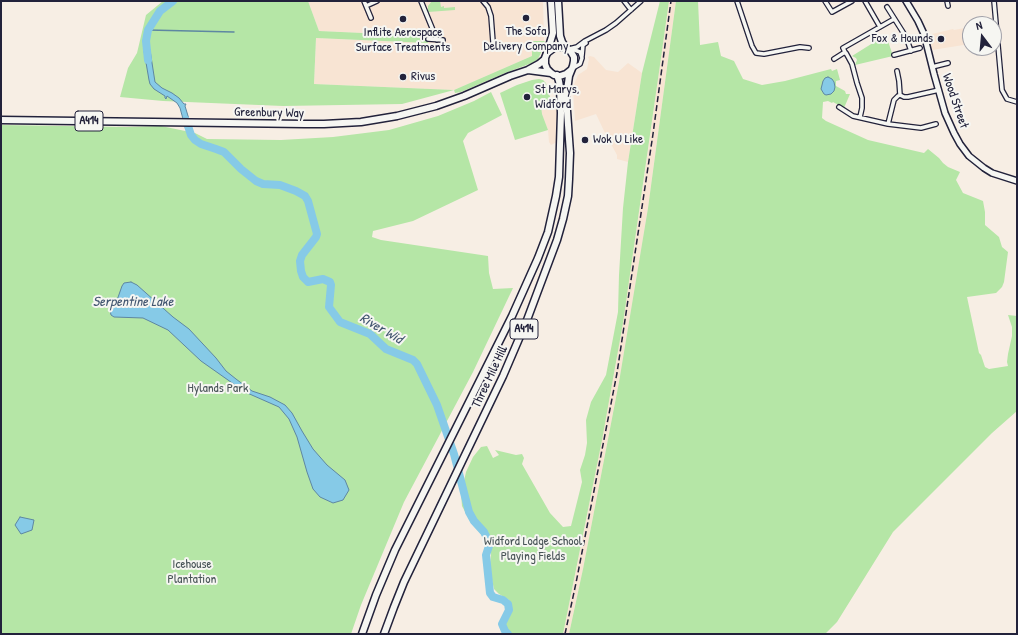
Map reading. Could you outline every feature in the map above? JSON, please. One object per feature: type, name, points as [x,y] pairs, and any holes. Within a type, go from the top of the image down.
[{"type":"main road","points":[[546,56],[553,33],[552,1]]},
{"type":"main road","points":[[558,1],[560,36],[562,42],[568,48]]},
{"type":"main road","name":"Wood Street","points":[[906,1],[924,34],[945,113],[960,144],[969,156],[984,168],[992,173],[1017,181]]},
{"type":"main road","name":"A414","points":[[562,46],[568,48],[574,57],[572,69],[566,74],[560,76],[554,74],[546,67],[546,56],[555,47],[562,46]]},
{"type":"main road","name":"Greenbury Way","points":[[1,120],[324,124],[379,120],[410,114],[464,96],[510,76],[528,70],[539,64],[546,56]]},
{"type":"main road","name":"Three Mile Hill","points":[[384,634],[404,582],[503,376],[551,257],[563,219],[568,196],[570,158],[566,97],[569,76],[572,69]]},
{"type":"main road","name":"Greenbury Way","points":[[528,70],[554,74]]},
{"type":"main road","name":"Three Mile Hill","points":[[362,634],[386,569],[498,345],[538,258],[552,218],[559,177],[561,134],[560,88],[559,81],[554,74]]},
{"type":"street","points":[[364,1],[371,18]]},
{"type":"street","points":[[366,6],[377,1]]},
{"type":"street","points":[[483,1],[488,7],[492,16],[493,42]]},
{"type":"street","points":[[624,1],[631,10]]},
{"type":"street","points":[[568,48],[577,47],[616,23],[641,1]]},
{"type":"street","points":[[737,1],[752,46],[756,53],[764,54],[800,47],[810,48]]},
{"type":"street","points":[[825,1],[832,12],[852,1]]},
{"type":"street","points":[[865,1],[880,27]]},
{"type":"street","points":[[947,1],[948,6]]},
{"type":"street","points":[[994,1],[1002,90],[1007,99],[1017,102]]},
{"type":"street","points":[[423,2],[437,40]]},
{"type":"street","points":[[887,7],[906,37],[911,51]]},
{"type":"street","points":[[834,59],[845,52],[843,48],[894,19]]},
{"type":"street","points":[[572,69],[580,64],[582,60],[583,45],[593,37]]},
{"type":"street","points":[[428,40],[443,40]]},
{"type":"street","points":[[568,48],[580,52],[582,56]]},
{"type":"street","points":[[894,55],[920,48]]},
{"type":"street","points":[[846,53],[852,64],[862,98],[863,104],[860,118]]},
{"type":"street","name":"Wood Street","points":[[932,67],[948,63]]},
{"type":"street","points":[[897,71],[900,85],[900,95]]},
{"type":"street","points":[[900,95],[908,97],[939,90]]},
{"type":"street","points":[[888,124],[894,100],[900,95]]},
{"type":"street","points":[[839,107],[860,118],[888,124],[921,128],[936,124]]},
{"type":"shaded area","points":[[308,1],[543,1],[544,41],[532,42],[532,56],[454,90],[314,84],[316,38],[428,43],[428,36],[319,31]]},
{"type":"shaded area","points":[[669,1],[676,1],[648,208],[619,382],[569,634],[563,634],[616,364]]},
{"type":"shaded area","points":[[962,28],[962,45],[932,50],[928,35]]},
{"type":"shaded area","points":[[588,57],[594,57],[606,70],[618,72],[628,63],[642,73],[628,162],[617,159],[617,155],[596,114],[575,121],[573,87],[578,75],[587,69]]},
{"type":"shaded area","points":[[551,99],[555,102],[558,108],[557,142],[551,145],[541,106]]},
{"type":"green space","points":[[163,1],[308,1],[319,31],[428,36],[428,43],[316,38],[314,84],[454,90],[402,104],[283,106],[163,101],[120,97],[128,68],[137,53],[146,15]]},
{"type":"green space","points":[[432,1],[440,1],[441,7],[455,7],[455,10],[428,12],[428,6]]},
{"type":"green space","name":"Widford Lodge School Playing Fields","points":[[660,1],[669,1],[623,323],[602,440],[563,634],[504,634],[500,629],[506,623],[511,607],[509,600],[494,589],[490,564],[490,544],[471,523],[462,506],[461,494],[466,472],[473,457],[481,447],[487,446],[493,458],[499,455],[495,450],[516,455],[522,454],[524,458],[522,464],[550,513],[563,527],[571,526],[582,482],[580,470],[587,443],[586,420],[591,402],[606,375],[618,312],[623,208],[628,162],[642,73]]},
{"type":"green space","points":[[676,1],[698,1],[700,45],[718,42],[721,56],[734,61],[743,79],[762,85],[785,81],[831,69],[832,71],[837,69],[840,80],[836,81],[836,86],[845,91],[846,94],[850,94],[844,108],[833,102],[823,102],[822,118],[868,140],[924,153],[928,149],[948,167],[960,172],[956,180],[963,193],[983,201],[985,225],[999,237],[1002,247],[1008,252],[1002,287],[996,293],[967,297],[979,353],[985,367],[989,369],[1008,366],[1007,362],[1012,336],[1012,327],[1008,315],[1017,316],[1017,411],[992,433],[893,532],[837,622],[825,634],[569,634],[619,382],[648,208]]},
{"type":"green space","points":[[884,36],[888,41],[893,56],[855,65],[857,60],[852,56]]},
{"type":"green space","points":[[532,41],[545,42],[539,57],[532,63],[461,92],[455,93],[454,90],[532,56]]},
{"type":"green space","points":[[539,79],[546,83],[551,99],[541,106],[542,114],[548,130],[515,140],[500,93],[517,85]]},
{"type":"green space","name":"Hylands Park","points":[[491,92],[502,115],[468,133],[463,141],[478,190],[413,221],[373,231],[372,237],[381,240],[488,256],[489,273],[493,289],[513,288],[473,372],[404,502],[361,605],[351,634],[1,634],[1,125],[127,127],[161,126],[195,133],[207,139],[281,140],[333,137],[389,130],[438,116]]},
{"type":"water","points":[[150,50],[155,82],[186,104],[185,106],[192,129],[186,130],[180,108],[177,103],[167,96],[166,99],[165,96],[154,89],[150,84],[144,51]]},
{"type":"water","points":[[828,77],[832,79],[835,87],[831,94],[826,95],[821,89],[823,81]]},
{"type":"water","name":"Serpentine Lake","points":[[131,282],[137,285],[189,329],[226,371],[236,379],[252,391],[270,397],[285,405],[292,413],[313,449],[327,465],[345,480],[349,490],[343,500],[333,503],[320,497],[313,489],[297,437],[289,419],[279,407],[245,392],[201,361],[168,330],[143,318],[114,317],[111,315],[110,310],[116,303],[122,286],[124,283]]},
{"type":"water","points":[[20,517],[34,520],[32,530],[21,534],[15,525]]},
{"type":"waterway","name":"River Wid","points":[[148,60],[146,41],[148,30],[160,11],[173,1]]},
{"type":"waterway","points":[[148,30],[234,32]]},
{"type":"waterway","name":"River Wid","points":[[186,120],[191,135],[195,140],[201,144],[224,152],[256,181],[263,184],[280,185],[305,196],[308,201],[317,234],[302,255],[300,261],[303,277],[308,282],[323,279],[330,282],[329,307],[340,322],[370,334],[386,349],[413,360],[417,364],[437,405],[454,454],[469,512],[488,540],[489,546],[486,555],[490,593],[493,597],[503,600],[508,604],[509,610],[502,624],[508,634]]},
{"type":"railway","points":[[565,634],[617,373],[653,134],[671,1]]},
{"type":"place","name":"The Sofa Delivery Company","points":[[526,18]]},
{"type":"place","name":"Inflite Aerospace Surface Treatments","points":[[403,19]]},
{"type":"place","name":"Fox & Hounds","points":[[941,39]]},
{"type":"place","name":"Rivus","points":[[403,77]]},
{"type":"place","name":"St Marys, Widford","points":[[527,97]]},
{"type":"place","name":"Wok U Like","points":[[585,140]]},
{"type":"park label","name":"Icehouse Plantation","points":[[192,572]]}]
